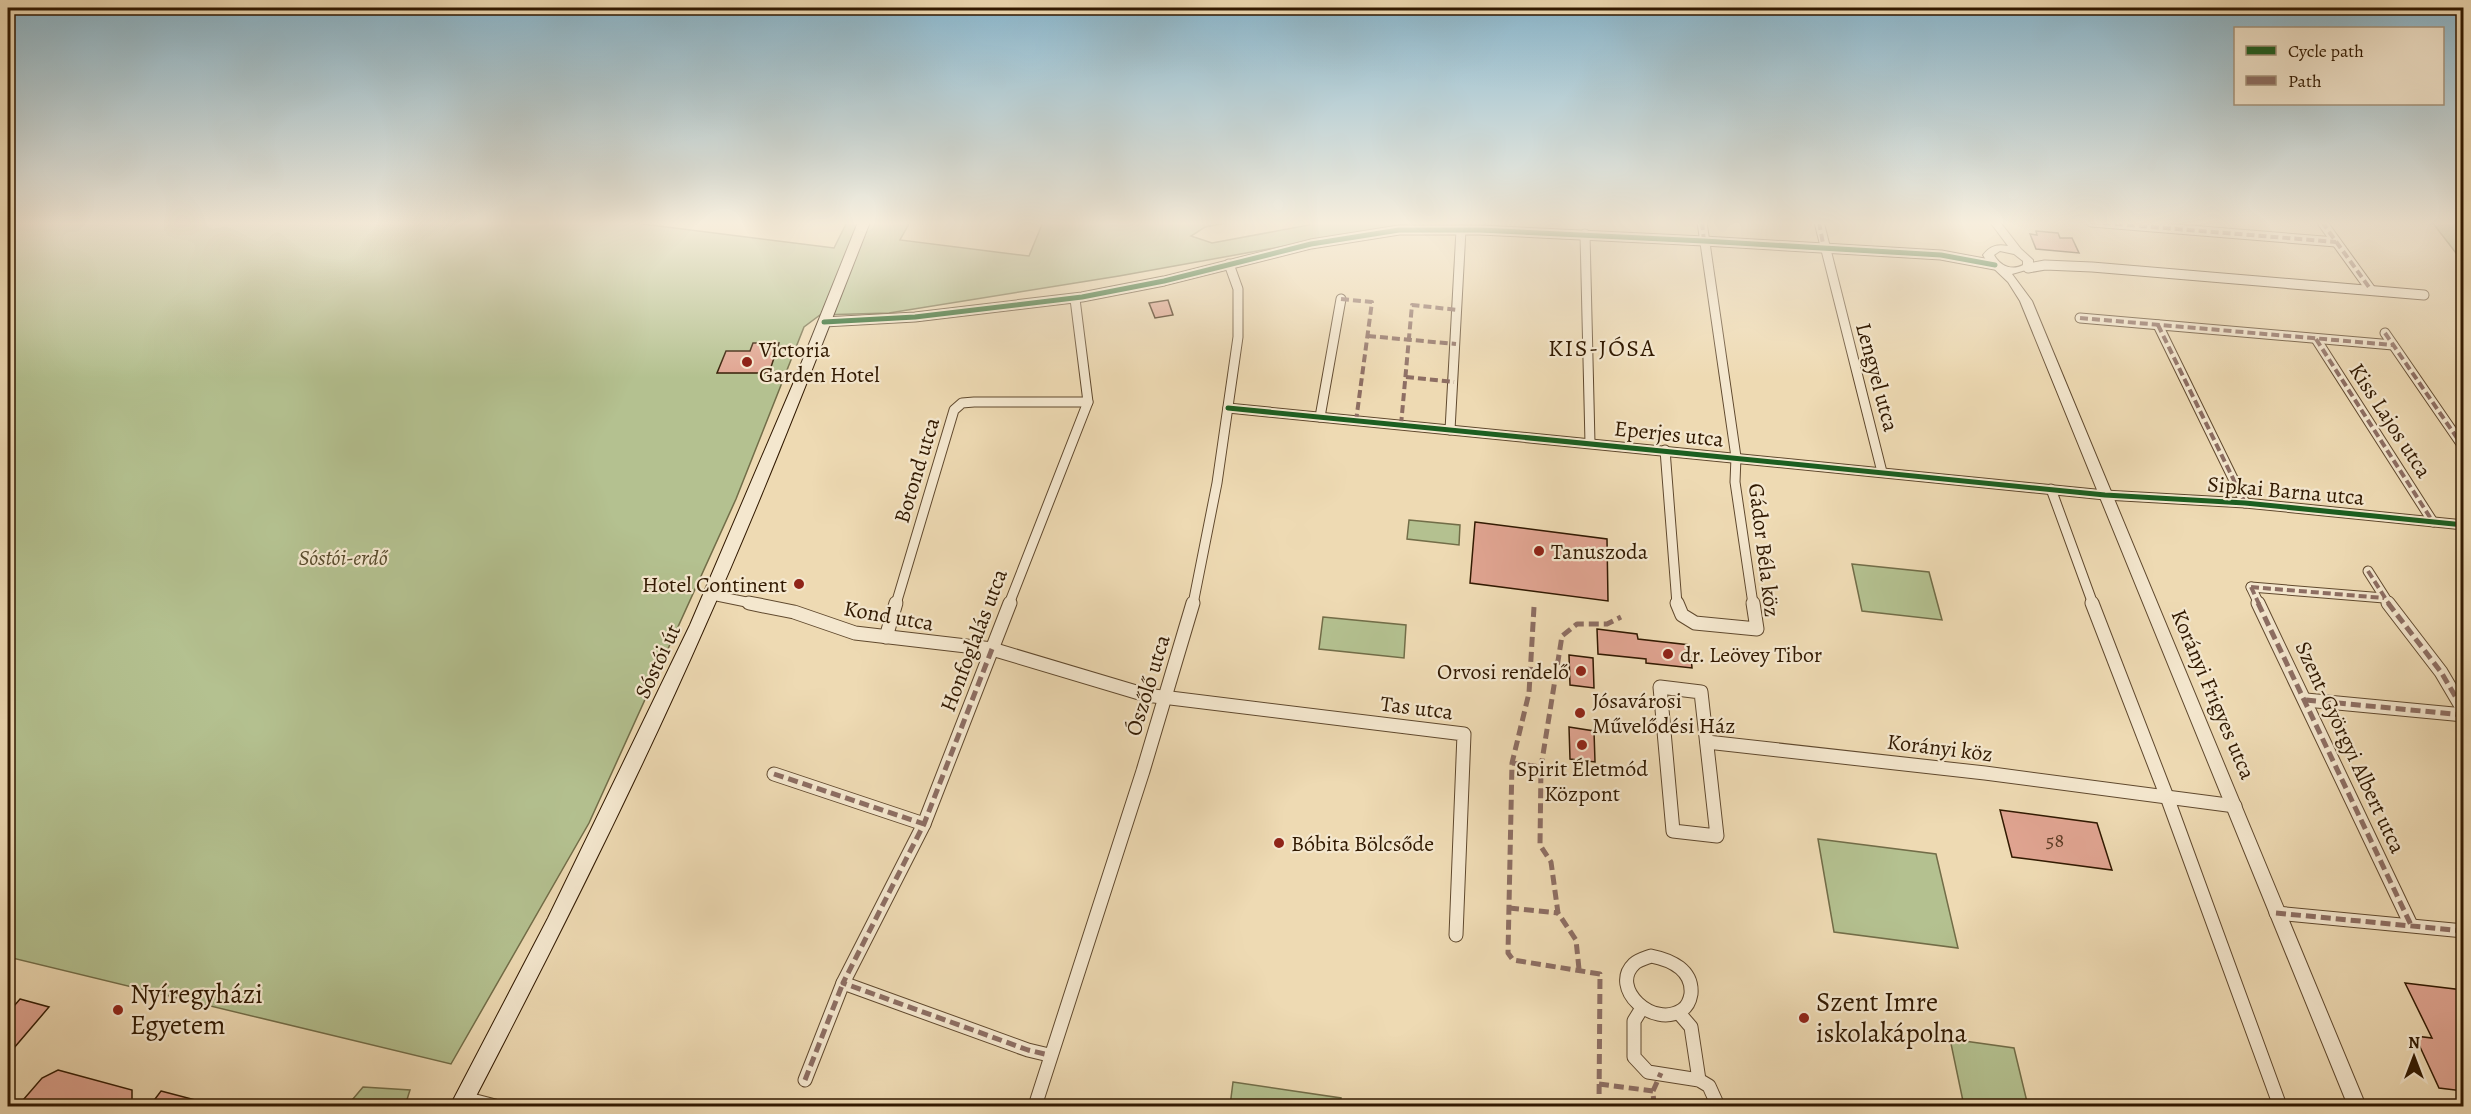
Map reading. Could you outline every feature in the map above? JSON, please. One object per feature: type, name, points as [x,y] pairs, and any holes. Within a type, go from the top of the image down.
[{"type":"main road","name":"Sóstói út","points":[[462,1102],[560,913],[712,595],[843,274]]},
{"type":"street","points":[[824,321],[915,317],[1075,298],[1191,274]]},
{"type":"street","name":"Ószőlő utca","points":[[1035,1107],[1049,1055],[1109,878],[1180,651],[1202,562],[1221,471],[1239,321],[1237,279],[1235,274]]},
{"type":"street","points":[[1450,430],[1455,382],[1459,274]]},
{"type":"street","points":[[1586,274],[1590,443]]},
{"type":"street","points":[[1709,274],[1736,457]]},
{"type":"street","name":"Lengyel utca","points":[[1830,274],[1882,472]]},
{"type":"street","name":"Korányi Frigyes utca","points":[[2006,274],[2026,301],[2357,1107]]},
{"type":"street","name":"Korányi Frigyes utca","points":[[2022,274],[2026,301]]},
{"type":"street","points":[[2166,274],[2424,295]]},
{"type":"street","points":[[2359,274],[2371,290]]},
{"type":"street","name":"Honfoglalás utca","points":[[805,1080],[843,983],[924,824],[1088,402],[1075,298]]},
{"type":"street","points":[[1320,417],[1341,300]]},
{"type":"street","name":"Kiss Lajos utca","points":[[2080,318],[2393,345]]},
{"type":"street","points":[[2158,325],[2245,503]]},
{"type":"street","points":[[2385,333],[2463,448]]},
{"type":"street","name":"Kiss Lajos utca","points":[[2316,339],[2433,522]]},
{"type":"street","name":"Botond utca","points":[[886,637],[954,410],[962,404],[974,402],[1088,402]]},
{"type":"street","name":"Eperjes utca","points":[[1228,408],[2105,495]]},
{"type":"street","name":"Gádor Béla köz","points":[[1665,450],[1665,476],[1677,603],[1682,615],[1695,623],[1757,629],[1735,482],[1736,457]]},
{"type":"street","points":[[2051,489],[2280,1107]]},
{"type":"street","name":"Sipkai Barna utca","points":[[2105,495],[2245,503],[2463,525]]},
{"type":"street","points":[[2368,572],[2384,598],[2441,672],[2463,713]]},
{"type":"street","name":"Szent-Györgyi Albert utca","points":[[2384,598],[2251,587],[2411,925]]},
{"type":"street","name":"Kond utca","points":[[712,595],[794,612],[855,633],[992,650],[1146,695],[1165,696]]},
{"type":"street","points":[[1660,687],[1701,692],[1707,742],[1717,836],[1673,831],[1660,687]]},
{"type":"street","name":"Tas utca","points":[[1165,696],[1464,734],[1456,935]]},
{"type":"street","points":[[2306,700],[2463,713]]},
{"type":"street","name":"Korányi köz","points":[[1707,742],[2235,806]]},
{"type":"street","points":[[774,774],[924,824]]},
{"type":"street","points":[[2276,913],[2463,931]]},
{"type":"street","points":[[1651,956],[1663,958],[1684,971],[1691,989],[1690,1001],[1679,1013],[1668,1016],[1641,1008],[1634,1000],[1627,985],[1629,968],[1641,958],[1651,956]]},
{"type":"street","points":[[843,983],[1028,1050],[1049,1055]]},
{"type":"street","points":[[1641,1008],[1634,1021],[1634,1058],[1648,1072],[1699,1080],[1709,1086],[1718,1107]]},
{"type":"street","points":[[1679,1013],[1691,1027],[1699,1080]]},
{"type":"street","points":[[462,1102],[495,1107]]},
{"type":"green space","name":"Sóstói-erdő","points":[[8,274],[1130,274],[889,313],[820,315],[804,327],[736,499],[589,823],[451,1064],[8,957]]},
{"type":"green space","points":[[1409,520],[1460,525],[1459,545],[1407,539]]},
{"type":"green space","points":[[1852,564],[1929,572],[1942,620],[1862,611]]},
{"type":"green space","points":[[1323,617],[1406,625],[1404,658],[1319,649]]},
{"type":"green space","points":[[1818,839],[1936,854],[1958,948],[1834,932]]},
{"type":"green space","points":[[1950,1039],[2014,1048],[2028,1106],[1964,1106]]},
{"type":"green space","points":[[1233,1082],[1341,1098],[1340,1106],[1230,1106]]},
{"type":"green space","points":[[363,1087],[410,1090],[405,1106],[347,1106]]},
{"type":"building","points":[[1168,300],[1173,315],[1155,318],[1149,303]]},
{"type":"building","name":"Victoria Garden Hotel","points":[[753,343],[779,343],[769,373],[717,373],[726,351],[750,351]]},
{"type":"building","name":"Tanuszoda","points":[[1475,522],[1607,539],[1608,601],[1470,583]]},
{"type":"building","points":[[1597,629],[1637,634],[1638,639],[1690,645],[1692,668],[1646,663],[1646,659],[1598,654]]},
{"type":"building","name":"Orvosi rendelő","points":[[1569,655],[1593,658],[1594,688],[1570,685]]},
{"type":"building","name":"Spirit Életmód Központ","points":[[1569,727],[1594,731],[1595,762],[1570,759]]},
{"type":"building","points":[[2000,810],[2097,823],[2112,870],[2012,857]]},
{"type":"building","points":[[2405,983],[2463,990],[2463,1091],[2439,1088],[2415,1036],[2432,1038]]},
{"type":"building","points":[[20,999],[49,1007],[8,1055],[8,1013]]},
{"type":"building","points":[[58,1070],[132,1090],[132,1107],[17,1107],[42,1078]]},
{"type":"building","points":[[161,1091],[207,1103],[207,1107],[149,1107]]},
{"type":"marked path","points":[[2359,274],[2371,290]]},
{"type":"marked path","points":[[1341,299],[1372,302],[1356,421]]},
{"type":"marked path","points":[[1401,425],[1412,305],[1458,310]]},
{"type":"marked path","points":[[2080,318],[2393,345]]},
{"type":"marked path","points":[[2158,325],[2245,503]]},
{"type":"marked path","points":[[2385,333],[2464,448]]},
{"type":"marked path","points":[[1368,336],[1456,344]]},
{"type":"marked path","points":[[2316,339],[2433,522]]},
{"type":"marked path","points":[[1406,377],[1454,382]]},
{"type":"marked path","points":[[2368,571],[2384,598],[2441,672],[2464,711]]},
{"type":"marked path","points":[[2251,587],[2411,925]]},
{"type":"marked path","points":[[2251,587],[2384,598]]},
{"type":"marked path","points":[[1534,607],[1529,693],[1512,763],[1508,953],[1513,960],[1600,974],[1599,1106]]},
{"type":"marked path","points":[[1579,969],[1576,940],[1558,913],[1551,862],[1540,845],[1541,767],[1562,636],[1577,624],[1607,624],[1621,617]]},
{"type":"marked path","points":[[992,649],[924,824],[843,983],[1028,1050],[1049,1055]]},
{"type":"marked path","points":[[2306,700],[2464,715]]},
{"type":"marked path","points":[[1512,763],[1541,767]]},
{"type":"marked path","points":[[774,774],[924,824]]},
{"type":"marked path","points":[[1509,908],[1558,913]]},
{"type":"marked path","points":[[2276,913],[2464,931]]},
{"type":"marked path","points":[[805,1080],[843,983]]},
{"type":"marked path","points":[[1654,1106],[1653,1091],[1661,1073]]},
{"type":"marked path","points":[[1599,1084],[1653,1091]]},
{"type":"cycle path","points":[[824,322],[915,317],[1082,297],[1192,274]]},
{"type":"cycle path","points":[[1228,408],[2105,495],[2245,503],[2464,525]]},
{"type":"place","name":"Victoria Garden Hotel","points":[[747,362]]},
{"type":"place","name":"Tanuszoda","points":[[1539,551]]},
{"type":"place","name":"Hotel Continent","points":[[799,584]]},
{"type":"place","name":"dr. Leövey Tibor","points":[[1668,654]]},
{"type":"place","name":"Orvosi rendelő","points":[[1581,671]]},
{"type":"place","name":"Jósavárosi Művelődési Ház","points":[[1580,713]]},
{"type":"place","name":"Spirit Életmód Központ","points":[[1582,745]]},
{"type":"place","name":"Bóbita Bölcsőde","points":[[1279,843]]},
{"type":"place","name":"Nyíregyházi Egyetem","points":[[118,1010]]},
{"type":"place","name":"Szent Imre iskolakápolna","points":[[1804,1018]]},
{"type":"district","name":"KIS-JÓSA","points":[[1602,348]]}]
